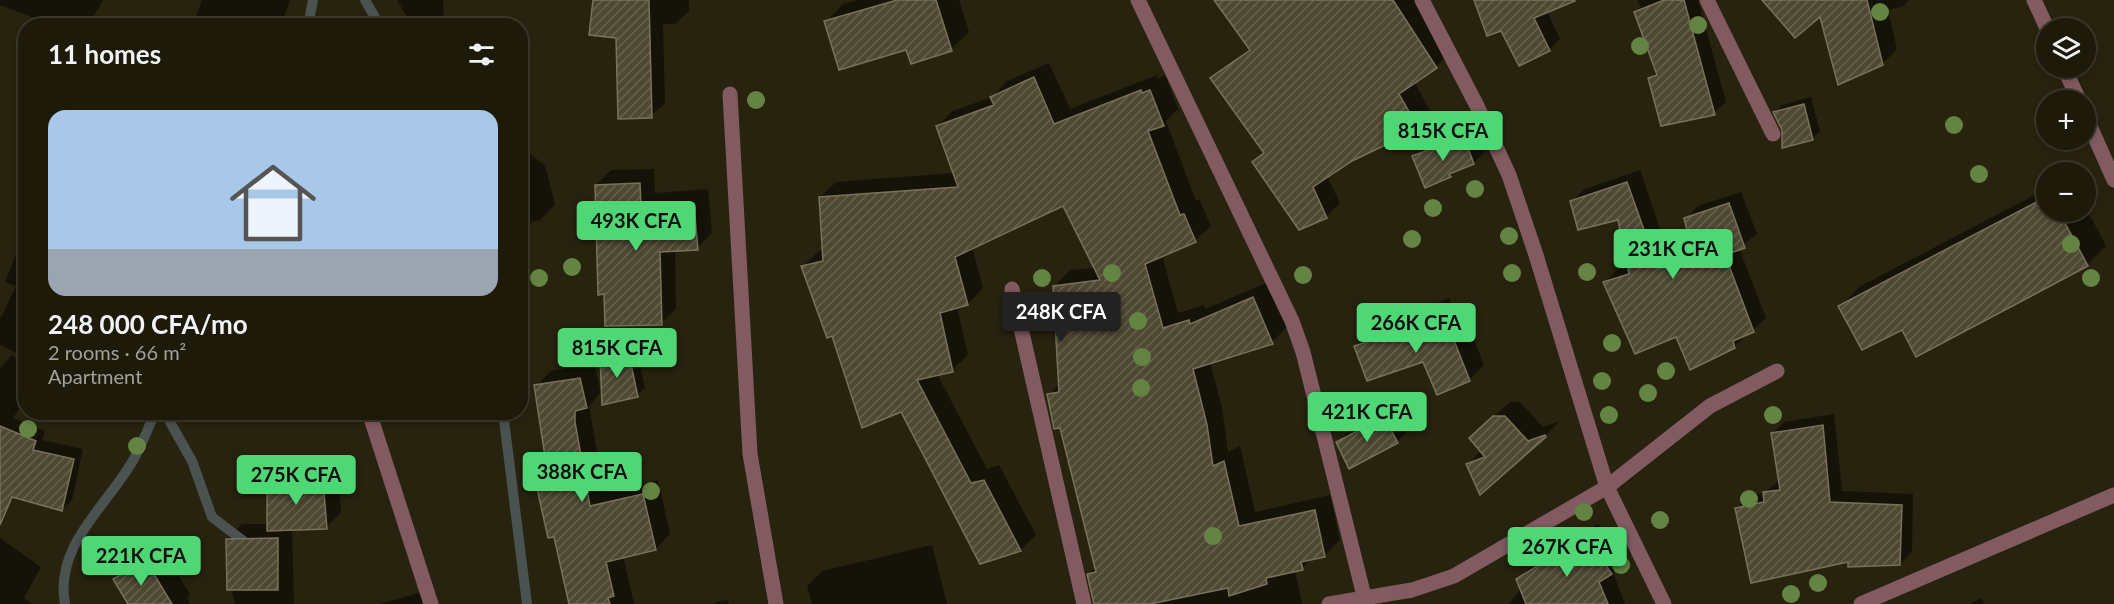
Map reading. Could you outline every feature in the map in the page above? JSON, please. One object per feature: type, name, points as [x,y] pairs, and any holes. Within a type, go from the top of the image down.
[{"type":"street","points":[[1138,0],[1292,321],[1303,352],[1365,601]]},
{"type":"street","points":[[1422,0],[1476,104],[1509,175],[1607,487],[1664,604]]},
{"type":"street","points":[[1707,0],[1773,134]]},
{"type":"street","points":[[2034,0],[2042,18]]},
{"type":"street","points":[[730,94],[750,454],[776,604]]},
{"type":"street","points":[[2096,140],[2114,180]]},
{"type":"street","points":[[1012,289],[1084,604]]},
{"type":"street","points":[[1329,604],[1365,601],[1432,585],[1454,576],[1607,487],[1710,406],[1778,370]]},
{"type":"street","points":[[372,420],[431,604]]},
{"type":"street","points":[[1861,604],[2114,495]]},
{"type":"building","points":[[593,0],[649,0],[652,118],[618,119],[616,38],[589,35]]},
{"type":"building","points":[[897,0],[936,0],[952,51],[911,64],[906,50],[839,70],[824,21]]},
{"type":"building","points":[[1214,0],[1393,0],[1437,68],[1399,94],[1419,129],[1352,161],[1313,187],[1327,218],[1299,230],[1252,162],[1264,153],[1210,78],[1250,50]]},
{"type":"building","points":[[1474,0],[1575,1],[1534,18],[1550,51],[1519,66],[1501,31],[1487,36]]},
{"type":"building","points":[[1664,0],[1684,0],[1715,115],[1661,126],[1648,78],[1657,75],[1634,12]]},
{"type":"building","points":[[1762,0],[1867,0],[1883,65],[1838,85],[1820,17],[1795,38]]},
{"type":"building","points":[[1034,77],[1054,124],[1141,90],[1142,93],[1150,90],[1164,126],[1148,131],[1180,215],[1184,214],[1196,242],[1145,264],[1163,328],[1189,320],[1190,324],[1253,297],[1273,344],[1193,369],[1207,425],[1213,466],[1224,461],[1239,526],[1315,510],[1325,557],[1301,562],[1303,570],[1266,578],[1267,584],[1229,596],[1228,588],[1150,604],[1094,604],[1087,574],[1096,572],[1060,428],[1054,429],[1047,394],[1059,392],[1053,286],[1100,280],[1063,206],[955,257],[968,305],[940,313],[953,372],[917,380],[971,483],[984,480],[1021,551],[980,564],[901,412],[862,428],[832,336],[827,338],[801,266],[823,261],[819,197],[958,187],[936,126],[994,105],[990,97]]},
{"type":"building","points":[[1804,104],[1813,140],[1782,148],[1782,130],[1773,112]]},
{"type":"building","points":[[1464,137],[1474,164],[1449,174],[1451,177],[1425,188],[1412,156]]},
{"type":"building","points":[[1627,182],[1658,269],[1694,258],[1684,218],[1729,203],[1745,248],[1725,255],[1754,332],[1733,341],[1735,348],[1690,370],[1676,337],[1635,354],[1603,282],[1629,274],[1618,220],[1578,230],[1570,201]]},
{"type":"building","points":[[640,183],[641,207],[694,204],[698,250],[660,252],[662,325],[605,326],[604,294],[598,295],[595,185]]},
{"type":"building","points":[[2036,202],[2036,222],[2064,222],[2088,266],[1916,357],[1902,330],[1862,350],[1838,306]]},
{"type":"building","points":[[1434,312],[1440,329],[1448,325],[1470,381],[1437,395],[1423,362],[1367,381],[1354,346],[1409,329],[1407,324]]},
{"type":"building","points":[[629,355],[638,397],[602,405],[600,356]]},
{"type":"building","points":[[580,378],[587,408],[575,411],[575,422],[590,506],[643,494],[656,550],[606,562],[614,596],[608,598],[610,604],[569,604],[554,537],[548,538],[533,470],[545,468],[544,463],[546,463],[534,385]]},
{"type":"building","points":[[1493,416],[1505,416],[1528,441],[1545,435],[1546,437],[1480,495],[1466,464],[1485,457],[1469,438]]},
{"type":"building","points":[[1384,417],[1398,443],[1349,469],[1336,442]]},
{"type":"building","points":[[1823,425],[1830,502],[1902,505],[1900,565],[1848,567],[1848,562],[1751,583],[1735,508],[1764,502],[1763,492],[1780,490],[1771,433]]},
{"type":"building","points":[[0,426],[36,441],[33,450],[74,459],[62,511],[12,497],[0,525]]},
{"type":"building","points":[[323,480],[327,529],[267,531],[267,484]]},
{"type":"building","points":[[1585,536],[1612,574],[1599,582],[1608,604],[1526,604],[1516,579]]},
{"type":"building","points":[[278,538],[278,590],[227,590],[226,539]]},
{"type":"building","points":[[146,561],[172,604],[128,604],[113,579]]},
{"type":"waterway","points":[[310,18],[313,0]]},
{"type":"waterway","points":[[365,0],[375,18]]},
{"type":"waterway","points":[[65,604],[64,583],[67,564],[75,545],[132,462],[152,420]]},
{"type":"waterway","points":[[504,420],[527,604]]},
{"type":"waterway","points":[[170,422],[192,461],[212,517],[250,546]]}]
